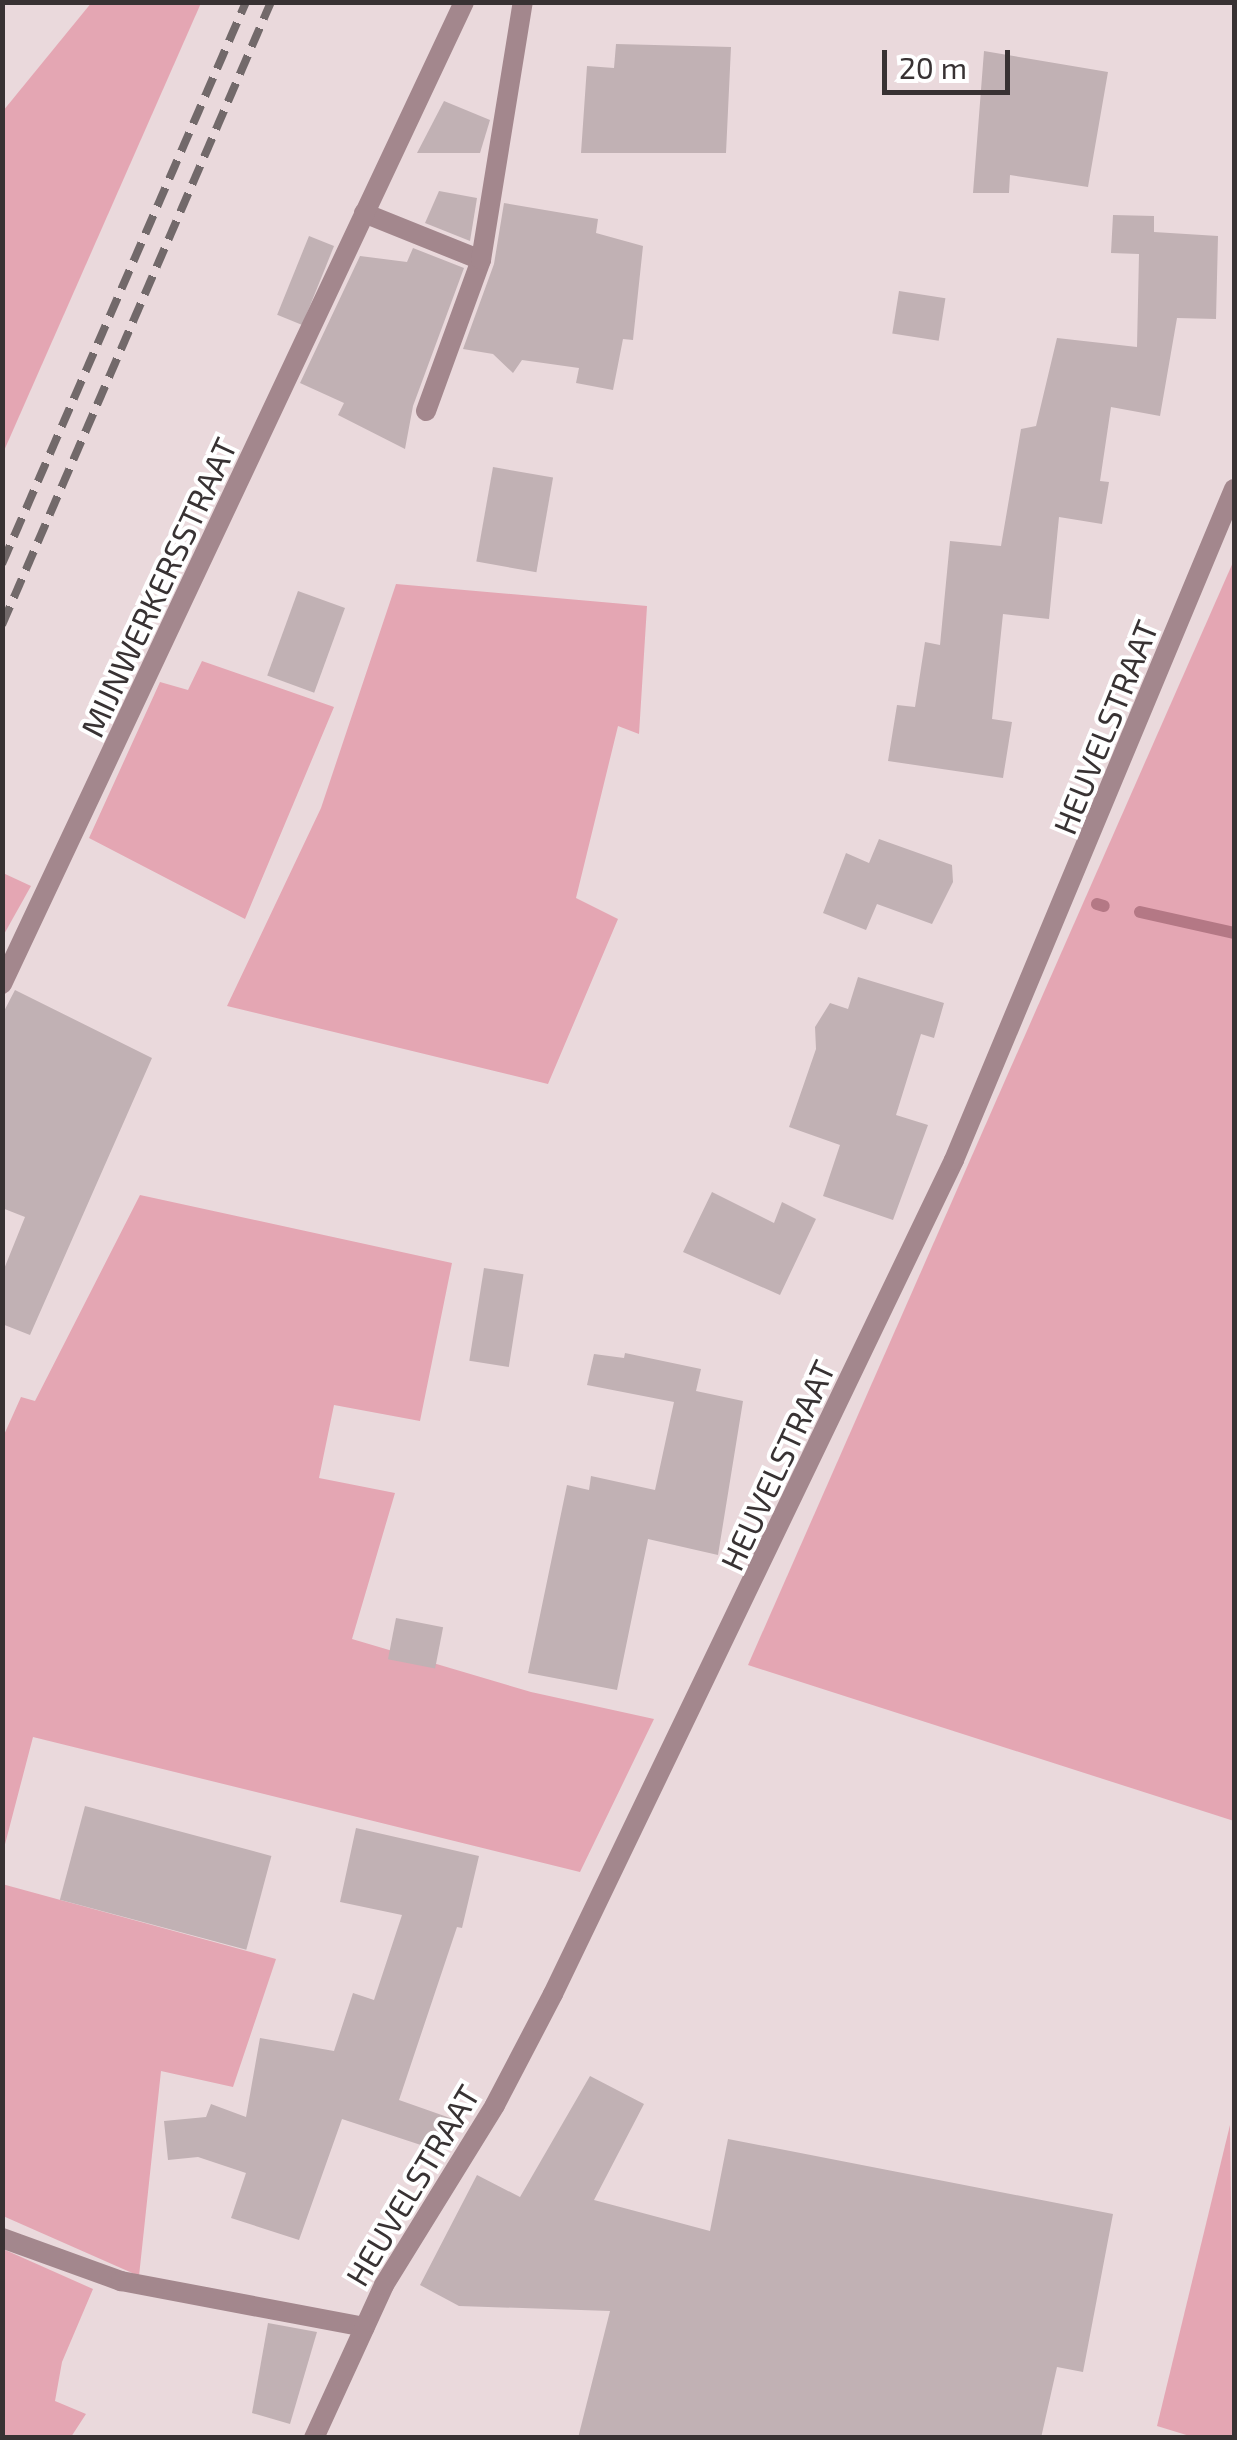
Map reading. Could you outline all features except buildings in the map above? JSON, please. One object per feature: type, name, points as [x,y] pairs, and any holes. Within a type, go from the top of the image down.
[{"type":"street","name":"MIJNWERKERSSTRAAT","points":[[2,984],[464,2]]},
{"type":"street","points":[[426,411],[480,260],[523,2]]},
{"type":"street","points":[[364,212],[480,260]]},
{"type":"street","name":"HEUVELSTRAAT","points":[[314,2438],[365,2327],[512,2074],[764,1562],[954,1160],[1234,489]]},
{"type":"street","points":[[2,2238],[172,2294],[365,2327]]},
{"type":"shaded area","points":[[92,2],[201,3],[3,453],[3,111]]},
{"type":"shaded area","points":[[1234,560],[1234,1821],[748,1665]]},
{"type":"shaded area","points":[[396,584],[647,606],[639,734],[618,726],[576,898],[618,919],[548,1084],[227,1006],[321,808]]},
{"type":"shaded area","points":[[202,661],[334,707],[245,919],[89,838],[160,682],[188,690]]},
{"type":"shaded area","points":[[3,873],[31,886],[3,936]]},
{"type":"shaded area","points":[[140,1195],[452,1263],[420,1421],[334,1405],[319,1478],[395,1493],[352,1639],[531,1692],[654,1719],[580,1872],[33,1737],[3,1852],[3,1437],[21,1397],[35,1401]]},
{"type":"shaded area","points":[[2,1884],[276,1959],[233,2087],[161,2071],[139,2276],[3,2216]]},
{"type":"shaded area","points":[[1230,2125],[1234,2437],[1193,2437],[1157,2426]]},
{"type":"shaded area","points":[[3,2249],[93,2289],[62,2362],[55,2401],[86,2414],[71,2437],[3,2437]]},
{"type":"waterway","points":[[1097,904],[1104,906]]},
{"type":"waterway","points":[[1140,912],[1234,933]]},
{"type":"railway","points":[[2,564],[246,2]]},
{"type":"railway","points":[[2,625],[271,2]]}]
